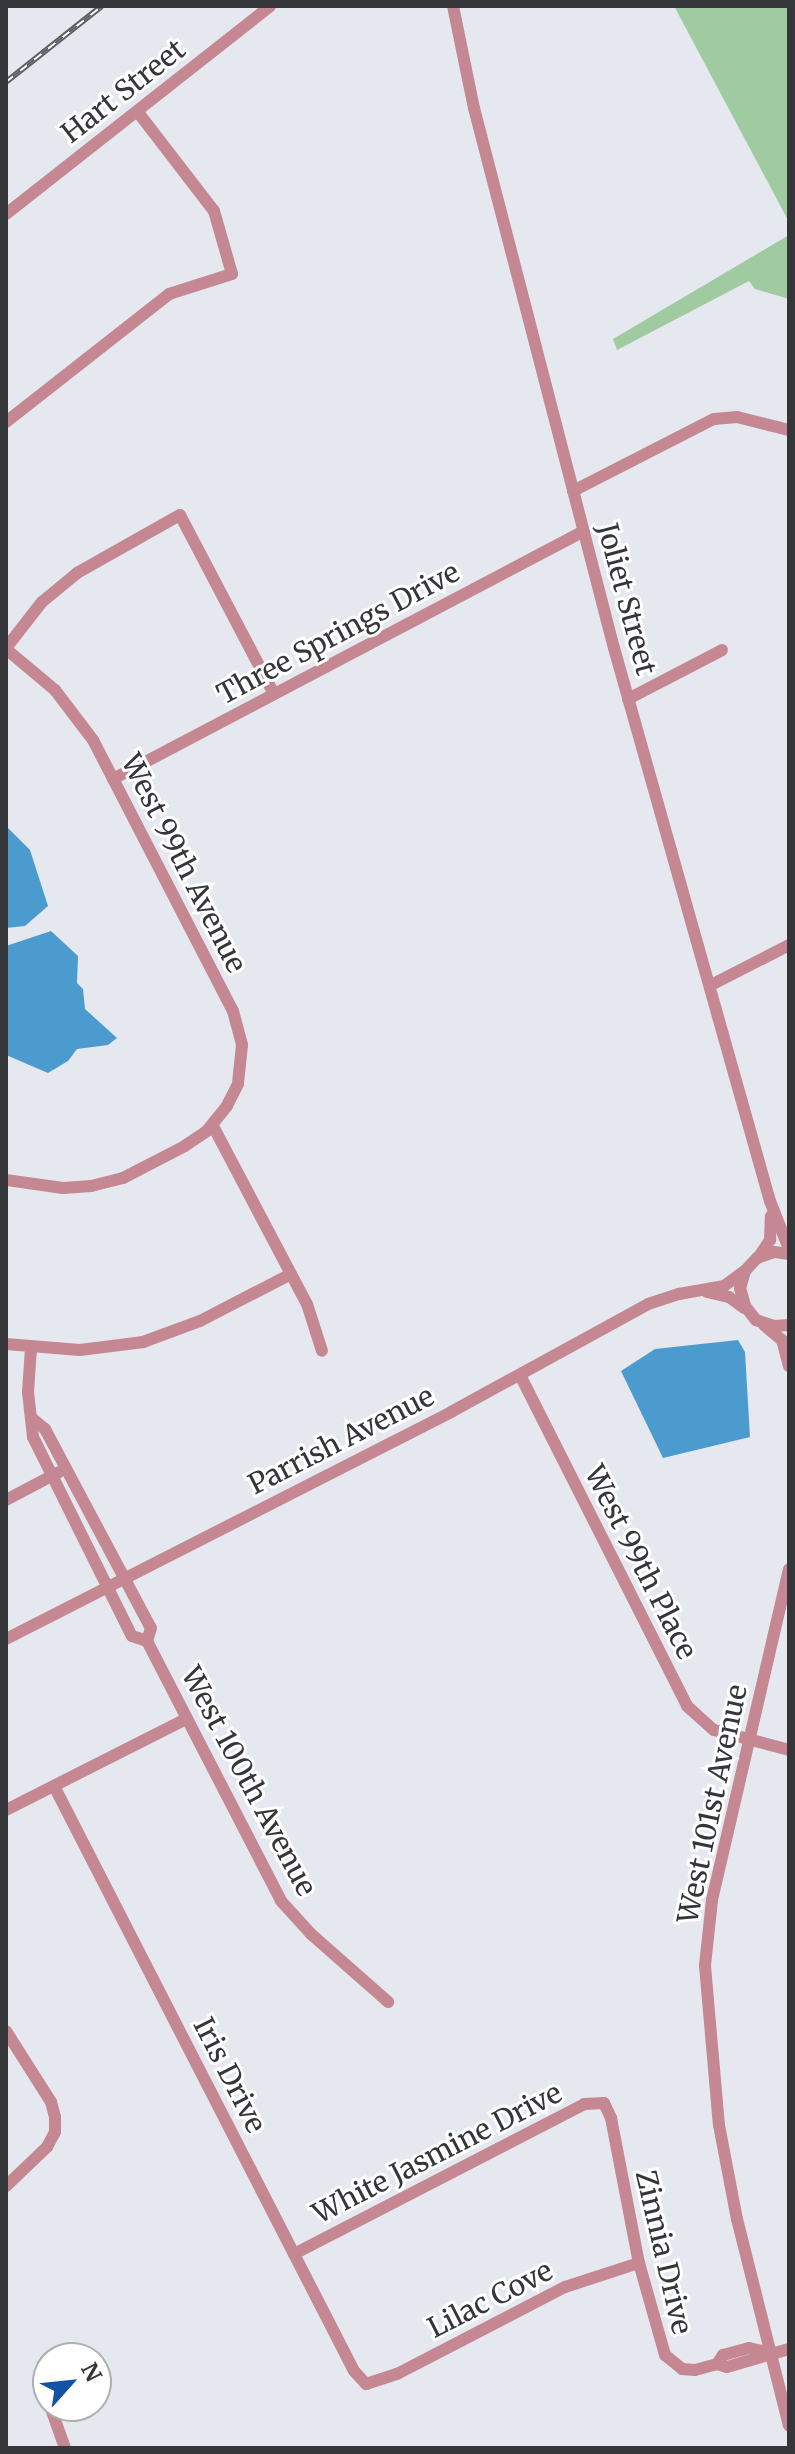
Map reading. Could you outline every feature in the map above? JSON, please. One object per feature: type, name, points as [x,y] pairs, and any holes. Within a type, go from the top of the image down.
[{"type":"street","name":"Hart Street","points":[[6,214],[270,6]]},
{"type":"street","name":"Joliet Street","points":[[453,6],[474,108],[628,699],[770,1201],[789,1252]]},
{"type":"street","points":[[6,422],[169,294],[232,274],[214,211],[137,111]]},
{"type":"street","points":[[573,491],[714,419],[737,417],[789,430]]},
{"type":"street","points":[[6,648],[42,602],[77,573],[180,515],[274,694]]},
{"type":"street","name":"Three Springs Drive","points":[[113,779],[584,531]]},
{"type":"street","name":"West 99th Avenue","points":[[6,648],[36,672],[71,709],[113,779],[227,999],[241,1033],[238,1084],[213,1126]]},
{"type":"street","points":[[628,699],[722,650]]},
{"type":"street","points":[[711,985],[789,945]]},
{"type":"street","points":[[6,1180],[63,1188],[105,1183],[175,1151],[213,1126],[311,1315],[322,1351]]},
{"type":"street","name":"Joliet Street","points":[[757,1258],[771,1237],[770,1201]]},
{"type":"street","points":[[757,1258],[774,1252],[789,1252]]},
{"type":"street","name":"Parrish Avenue","points":[[6,1639],[520,1375],[648,1304],[730,1284],[757,1258]]},
{"type":"street","points":[[745,1271],[741,1295],[748,1312]]},
{"type":"street","points":[[6,1344],[96,1350],[155,1339],[200,1321],[291,1274]]},
{"type":"street","points":[[700,1291],[729,1297],[762,1323],[782,1340],[789,1366]]},
{"type":"street","points":[[762,1323],[789,1325]]},
{"type":"street","name":"West 100th Avenue","points":[[31,1348],[28,1392],[33,1419],[45,1429],[60,1472],[132,1636],[147,1641]]},
{"type":"street","name":"West 99th Place","points":[[520,1375],[687,1706],[714,1730],[789,1750]]},
{"type":"street","points":[[6,1500],[60,1472]]},
{"type":"street","name":"West 100th Avenue","points":[[60,1472],[151,1628],[147,1641],[281,1901],[311,1934],[388,2002]]},
{"type":"street","name":"West 101st Avenue","points":[[789,1569],[712,1900],[706,1992],[719,2125],[737,2219],[789,2426]]},
{"type":"street","points":[[6,1810],[186,1719]]},
{"type":"street","name":"Iris Drive","points":[[54,1786],[354,2371],[366,2384]]},
{"type":"street","points":[[6,2031],[51,2102],[55,2132],[47,2147],[6,2186]]},
{"type":"street","name":"Zinnia Drive","points":[[604,2103],[611,2118],[639,2263],[665,2355],[682,2369],[717,2364],[723,2355],[749,2348],[771,2353],[789,2348]]},
{"type":"street","name":"White Jasmine Drive","points":[[294,2254],[584,2104],[604,2103]]},
{"type":"street","name":"Lilac Cove","points":[[366,2384],[397,2374],[565,2287],[639,2263]]},
{"type":"street","points":[[56,2422],[65,2448]]},
{"type":"green space","points":[[674,6],[789,6],[789,222]]},
{"type":"green space","points":[[789,235],[789,299],[755,289],[749,281],[617,350],[613,339]]},
{"type":"water","points":[[6,826],[30,850],[48,906],[25,926],[6,928]]},
{"type":"water","points":[[51,931],[78,956],[77,983],[83,989],[85,1009],[117,1038],[108,1045],[77,1049],[68,1061],[48,1073],[6,1055],[6,946]]},
{"type":"water","points":[[738,1340],[745,1352],[750,1437],[663,1458],[621,1371],[655,1349]]},
{"type":"railway","points":[[6,82],[102,6]]}]
